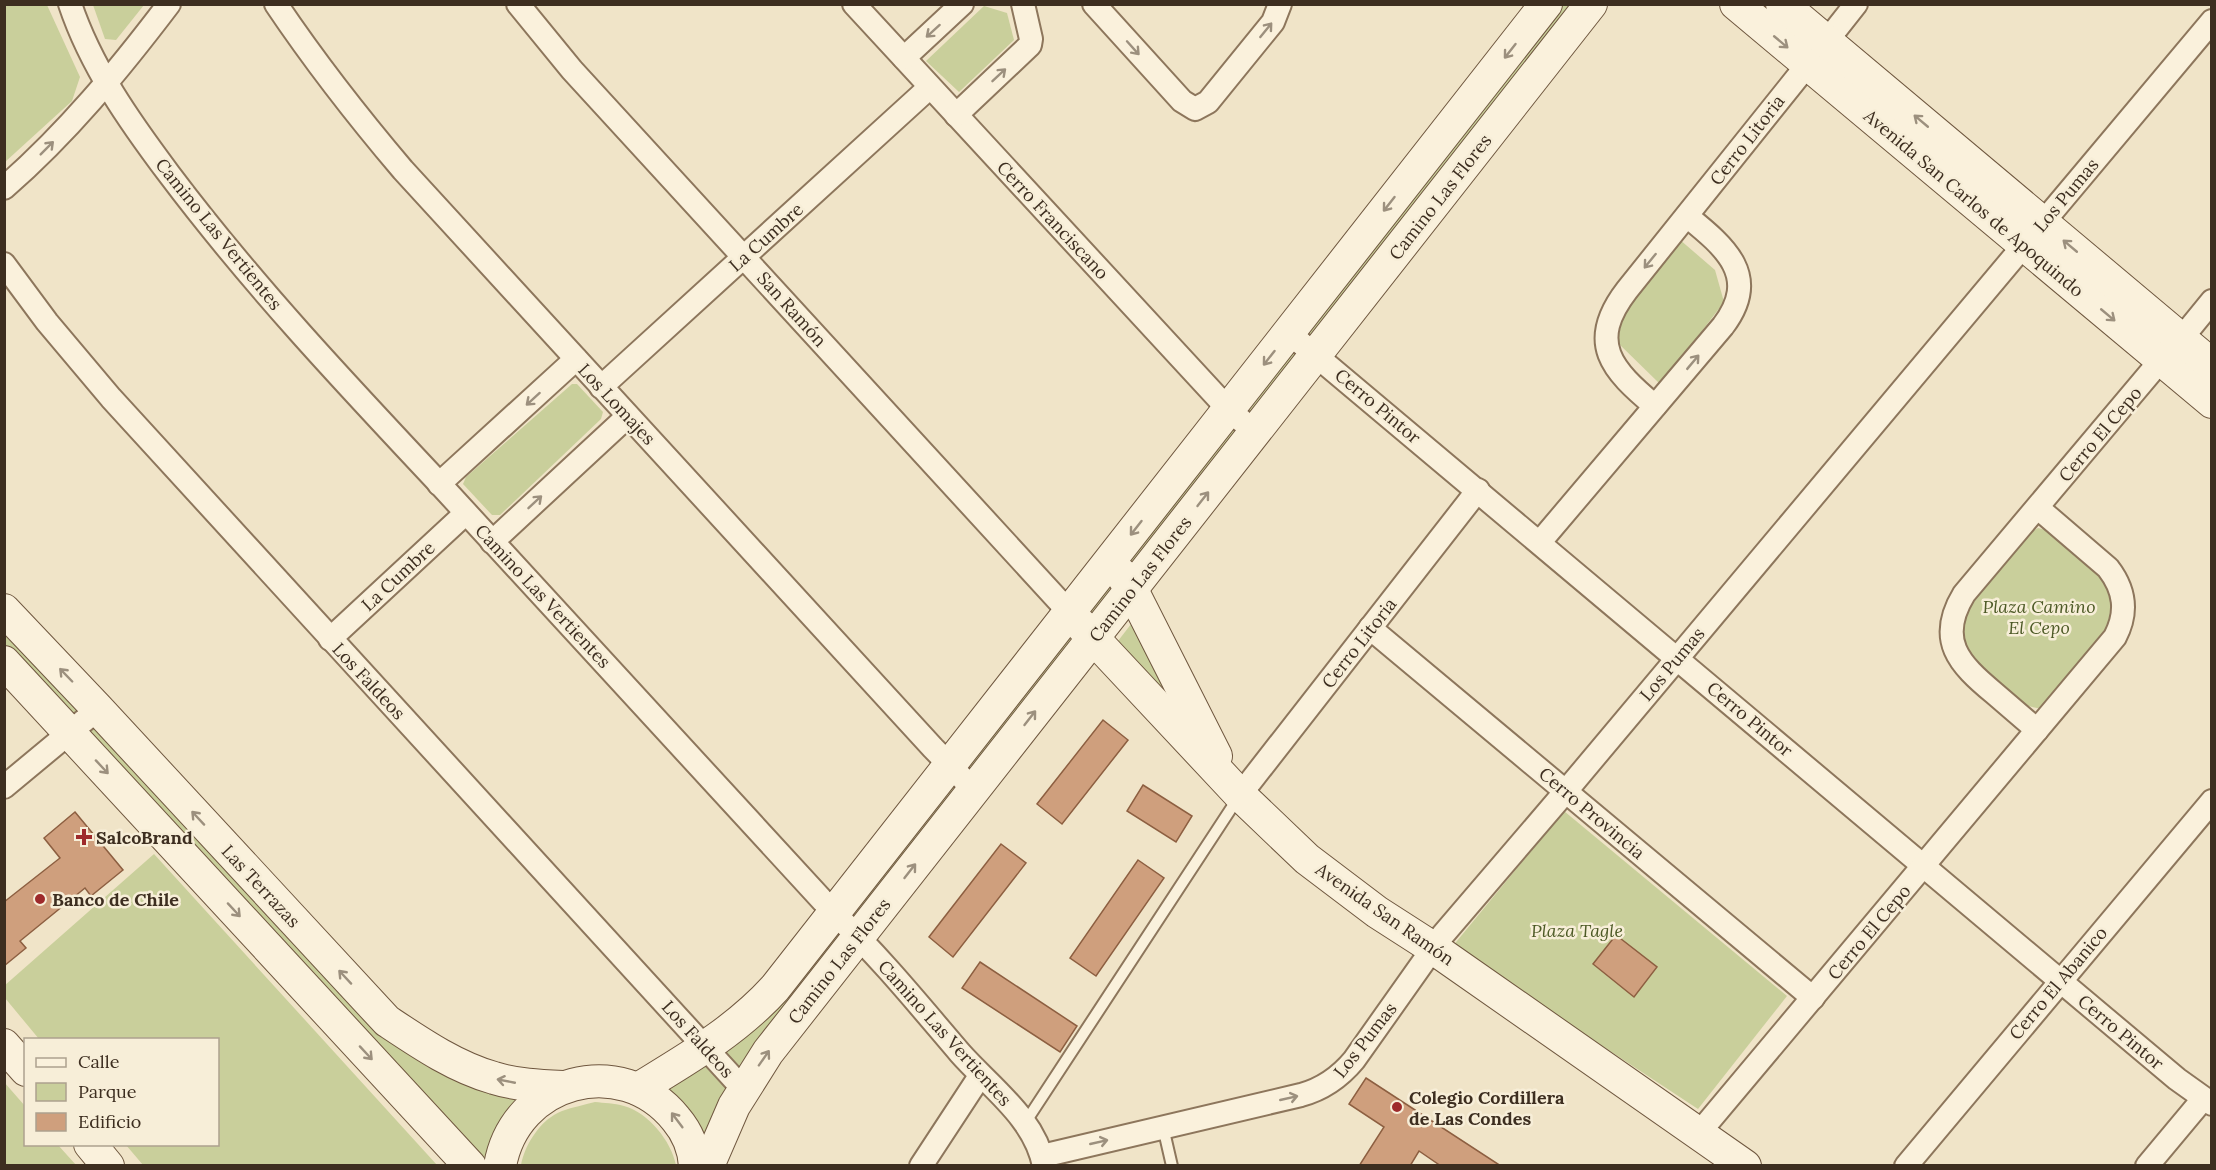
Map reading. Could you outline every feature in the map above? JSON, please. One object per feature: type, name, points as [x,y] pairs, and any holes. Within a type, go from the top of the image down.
[{"type":"street","name":"Camino Las Vertientes","points":[[70,4],[90,54],[107,84],[159,161],[244,269],[334,372],[834,913],[859,936],[980,1076],[997,1089],[1024,1123],[1043,1161]]},
{"type":"street","points":[[4,188],[61,135],[107,84],[169,4]]},
{"type":"street","name":"Los Lomajes","points":[[276,4],[341,94],[403,170],[950,766],[974,789]]},
{"type":"street","name":"San Ramón","points":[[518,4],[572,70],[1069,612]]},
{"type":"street","name":"Cerro Franciscano","points":[[854,4],[1229,410],[1255,432]]},
{"type":"street","points":[[904,58],[962,4]]},
{"type":"street","points":[[956,115],[1030,45],[1031,39],[1023,4]]},
{"type":"street","points":[[1094,4],[1182,101],[1196,109],[1208,102],[1273,22],[1280,4]]},
{"type":"street","name":"Camino Las Flores","points":[[638,1089],[726,1034],[761,1003],[950,766],[1546,4]]},
{"type":"street","name":"Camino Las Flores","points":[[708,1166],[725,1124],[768,1052],[1591,4]]},
{"type":"street","name":"Avenida San Carlos de Apoquindo","points":[[1736,4],[1817,53],[2171,350],[2211,402]]},
{"type":"street","name":"Avenida San Carlos de Apoquindo","points":[[1782,4],[1817,53]]},
{"type":"street","name":"Cerro Litoria","points":[[1655,406],[1622,378],[1615,368],[1608,347],[1608,324],[1619,300],[1856,4]]},
{"type":"street","name":"Los Pumas","points":[[1043,1161],[1163,1127],[1300,1095],[1331,1082],[1354,1060],[1433,948],[2211,21]]},
{"type":"street","name":"La Cumbre","points":[[601,387],[930,87]]},
{"type":"street","points":[[1540,542],[1723,326],[1734,308],[1738,298],[1737,274],[1727,251],[1687,216]]},
{"type":"street","name":"Los Faldeos","points":[[4,264],[47,322],[111,398],[744,1090]]},
{"type":"street","name":"Cerro El Cepo","points":[[2037,730],[1964,666],[1954,648],[1952,628],[1958,605],[1964,594],[2211,302]]},
{"type":"street","name":"Cerro Pintor","points":[[1289,333],[2207,1101]]},
{"type":"street","name":"Avenida San Carlos de Apoquindo","points":[[2171,350],[2211,365]]},
{"type":"street","points":[[439,484],[576,359]]},
{"type":"street","points":[[492,542],[628,416]]},
{"type":"street","name":"Cerro Litoria","points":[[1235,789],[1370,628],[1478,490]]},
{"type":"street","name":"Cerro El Cepo","points":[[1699,1133],[1925,866],[2115,637],[2120,628],[2124,608],[2120,586],[2108,568],[2038,508]]},
{"type":"street","name":"La Cumbre","points":[[330,639],[466,513]]},
{"type":"street","points":[[1111,559],[1132,590],[1235,789]]},
{"type":"street","name":"Las Terrazas","points":[[4,610],[387,1021],[417,1041],[463,1066],[495,1078],[527,1085],[564,1087]]},
{"type":"street","name":"Avenida San Ramón","points":[[1069,612],[1235,789],[1307,860],[1377,912],[1433,948],[1745,1166]]},
{"type":"street","name":"Cerro Provincia","points":[[1370,628],[1813,999]]},
{"type":"street","name":"Las Terrazas","points":[[4,662],[470,1166]]},
{"type":"street","points":[[4,787],[98,709]]},
{"type":"street","name":"Cerro El Abanico","points":[[1906,1166],[2211,801]]},
{"type":"street","points":[[269,948],[296,924]]},
{"type":"street","points":[[4,1045],[24,1068]]},
{"type":"street","points":[[921,1166],[980,1076]]},
{"type":"street","points":[[500,1166],[507,1142],[523,1116],[543,1098],[564,1087],[601,1081],[624,1084],[638,1089],[655,1098],[669,1110],[681,1125],[690,1142],[695,1166]]},
{"type":"street","points":[[2147,1166],[2207,1101]]},
{"type":"street","points":[[92,1146],[108,1166]]},
{"type":"lane","points":[[1024,1123],[1235,789]]},
{"type":"lane","points":[[1163,1127],[1172,1166]]},
{"type":"green space","points":[[5,4],[47,5],[80,77],[72,101],[5,162]]},
{"type":"green space","points":[[93,4],[144,5],[116,40],[105,39]]},
{"type":"green space","points":[[1560,5],[1577,5],[706,1136],[696,1134],[655,1085],[699,1065]]},
{"type":"green space","points":[[984,6],[1007,13],[1014,40],[959,92],[926,61]]},
{"type":"green space","points":[[1679,239],[1715,270],[1724,302],[1661,385],[1617,342],[1624,306]]},
{"type":"green space","points":[[572,384],[577,384],[603,412],[601,419],[500,515],[492,515],[463,484],[466,477]]},
{"type":"green space","name":"Plaza Camino El Cepo","points":[[2038,528],[2050,531],[2107,580],[2113,604],[2111,626],[2042,709],[2023,705],[1965,654],[1960,627],[1972,599],[2027,535]]},
{"type":"green space","points":[[1135,619],[1180,709],[1118,641]]},
{"type":"green space","points":[[5,626],[373,1027],[527,1098],[490,1165],[482,1165],[5,645]]},
{"type":"green space","name":"Plaza Tagle","points":[[1564,811],[1787,996],[1698,1109],[1452,947]]},
{"type":"green space","points":[[154,854],[437,1165],[143,1165],[127,1146],[219,1146],[219,1038],[38,1038],[5,998],[4,986]]},
{"type":"green space","points":[[4,1082],[24,1105],[24,1146],[59,1146],[76,1165],[5,1165]]},
{"type":"green space","points":[[595,1102],[624,1106],[650,1121],[664,1138],[676,1165],[521,1165],[530,1141],[547,1120],[562,1111]]},
{"type":"building","points":[[1103,720],[1128,740],[1062,824],[1037,804]]},
{"type":"building","points":[[1143,785],[1192,816],[1176,842],[1127,811]]},
{"type":"building","points":[[75,812],[123,870],[91,896],[85,888],[20,941],[26,948],[4,966],[4,902],[60,858],[44,838]]},
{"type":"building","points":[[1001,844],[1026,863],[953,957],[929,937]]},
{"type":"building","points":[[1138,860],[1164,878],[1096,976],[1070,958]]},
{"type":"building","points":[[1616,935],[1657,967],[1634,997],[1593,964]]},
{"type":"building","points":[[980,962],[1077,1026],[1060,1052],[962,988]]},
{"type":"building","points":[[1366,1078],[1501,1166],[1441,1166],[1419,1151],[1410,1166],[1359,1166],[1384,1127],[1349,1104]]},
{"type":"place","name":"SalcoBrand","points":[[84,837]]},
{"type":"place","name":"Banco de Chile","points":[[40,899]]},
{"type":"place","name":"Colegio Cordillera de Las Condes","points":[[1397,1107]]}]
